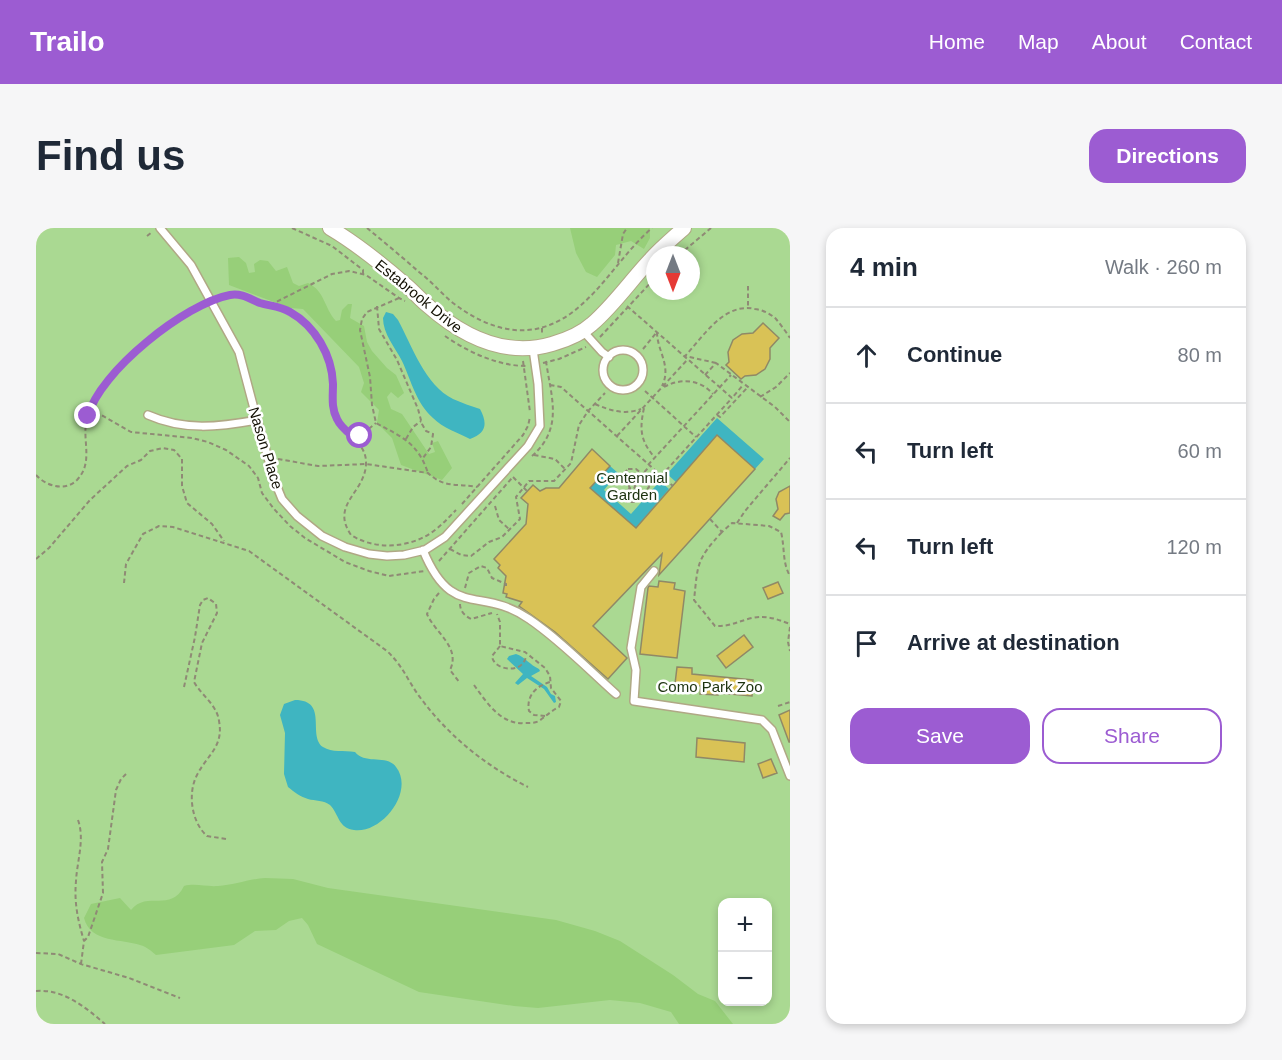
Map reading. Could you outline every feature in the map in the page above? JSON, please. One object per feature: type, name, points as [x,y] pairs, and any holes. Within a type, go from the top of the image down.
[{"type":"street","name":"Estabrook Drive","points":[[330,228],[409,287],[448,322],[472,338],[500,347],[532,348],[561,342],[583,331],[600,316],[652,258],[684,228]]},
{"type":"lane","name":"Nason Place","points":[[160,228],[191,265],[213,301],[239,352],[275,482],[282,499],[297,516],[322,536],[345,547],[369,554],[404,555],[423,550],[445,537],[534,437],[540,426],[541,413],[532,348]]},
{"type":"lane","points":[[583,331],[609,357]]},
{"type":"lane","points":[[620,351],[637,356],[643,367],[638,384],[632,388],[619,390],[607,382],[603,369],[609,357],[620,351]]},
{"type":"lane","points":[[148,416],[166,423],[200,427],[257,420]]},
{"type":"lane","points":[[423,550],[431,570],[446,587],[459,596],[511,608],[530,620],[616,694]]},
{"type":"lane","points":[[654,571],[641,587],[631,648],[636,670],[633,701],[762,720],[772,730],[790,776]]},
{"type":"path","points":[[292,228],[332,246],[363,270],[363,274]]},
{"type":"path","points":[[366,228],[420,272],[453,303],[478,319],[499,328],[518,332],[542,328],[570,314],[603,284],[628,250],[652,228]]},
{"type":"path","points":[[617,265],[627,228]]},
{"type":"path","points":[[690,246],[711,228]]},
{"type":"path","points":[[272,304],[340,272],[363,274],[399,298],[377,306],[367,312],[362,319],[360,330],[370,377],[376,423],[406,439],[423,458],[428,473],[432,477],[454,486],[477,488]]},
{"type":"path","points":[[603,284],[685,356],[705,378],[732,398]]},
{"type":"path","points":[[748,286],[748,308]]},
{"type":"path","points":[[36,475],[46,484],[56,487],[75,482],[83,472],[87,461],[85,435],[89,408],[116,371],[144,343],[170,325],[213,301],[231,294],[248,296],[260,303],[272,304],[291,312],[314,332],[325,350],[330,366],[332,397],[337,420],[356,439],[364,452],[366,464],[364,476],[344,511],[343,519],[351,535],[371,544],[387,546],[402,544],[435,531],[477,488],[523,435],[528,426],[530,412],[532,348],[542,328]]},
{"type":"path","points":[[377,306],[379,329],[397,360],[421,421],[426,430],[433,434],[431,447],[423,458]]},
{"type":"path","points":[[685,356],[728,312],[748,308],[770,314],[790,338]]},
{"type":"path","points":[[643,349],[657,332]]},
{"type":"path","points":[[657,332],[657,343],[665,361],[666,373],[661,388]]},
{"type":"path","points":[[526,462],[547,440],[551,431],[554,410],[550,385],[532,348]]},
{"type":"path","points":[[685,356],[716,363],[775,407],[790,422]]},
{"type":"path","points":[[617,436],[688,359]]},
{"type":"path","points":[[701,384],[716,363]]},
{"type":"path","points":[[760,397],[776,387],[790,373]]},
{"type":"path","points":[[622,497],[632,483],[732,375]]},
{"type":"path","points":[[661,388],[670,383],[683,381],[701,384],[713,394]]},
{"type":"path","points":[[550,385],[561,387],[673,486]]},
{"type":"path","points":[[661,476],[743,385]]},
{"type":"path","points":[[717,415],[720,417],[747,388]]},
{"type":"path","points":[[645,391],[696,437]]},
{"type":"path","points":[[450,549],[461,555],[471,556],[510,530],[520,519],[516,497],[530,481],[554,481],[565,469],[573,457],[579,425],[588,411],[605,393]]},
{"type":"path","points":[[594,404],[616,412],[627,413],[644,408]]},
{"type":"path","points":[[89,408],[131,432],[192,438],[226,450],[249,466],[258,478],[262,493],[274,509],[305,538],[345,562],[389,576],[431,570],[519,470]]},
{"type":"path","points":[[644,408],[641,433],[645,446],[655,458]]},
{"type":"path","points":[[406,439],[413,427],[421,421]]},
{"type":"path","points":[[356,439],[376,423]]},
{"type":"path","points":[[36,559],[49,548],[90,500],[127,466],[163,447],[174,450],[182,459],[182,486],[187,503],[212,524],[225,542]]},
{"type":"path","points":[[533,455],[555,459],[565,469]]},
{"type":"path","points":[[269,457],[318,466],[366,464],[428,473]]},
{"type":"path","points":[[737,523],[790,458]]},
{"type":"path","points":[[628,469],[636,469],[642,474],[648,479],[649,487],[636,502],[627,502],[616,492],[615,484],[628,469]]},
{"type":"path","points":[[513,477],[527,491]]},
{"type":"path","points":[[622,477],[632,483],[635,488],[630,488]]},
{"type":"path","points":[[495,506],[499,520],[510,530]]},
{"type":"path","points":[[710,519],[722,532]]},
{"type":"path","points":[[790,576],[782,554],[784,542],[781,532],[769,526],[732,523],[703,554],[698,563],[694,600],[715,626],[727,627],[737,622],[762,617],[775,618],[790,625],[788,642],[790,651]]},
{"type":"path","points":[[124,583],[125,569],[130,556],[143,534],[159,526],[173,527],[249,551],[387,651],[403,668],[420,697],[448,729],[494,768],[528,787]]},
{"type":"path","points":[[506,586],[492,578],[487,568],[477,567],[469,573],[466,585],[459,596],[460,608],[471,619],[494,612],[498,614],[500,646],[492,656],[492,661],[508,668],[518,667],[522,666],[527,657]]},
{"type":"path","points":[[446,587],[434,599],[427,614],[452,650],[450,670],[460,684]]},
{"type":"path","points":[[184,687],[200,605],[208,598],[216,604],[217,613],[202,643],[194,682],[217,712],[220,731],[217,748],[197,776],[193,812],[197,826],[207,836],[226,839]]},
{"type":"path","points":[[474,685],[502,718],[520,724],[539,721],[559,707],[561,701],[551,688],[548,671],[521,651],[500,646]]},
{"type":"path","points":[[545,716],[534,715],[529,711],[528,704],[534,691],[550,681]]},
{"type":"path","points":[[778,706],[790,702]]},
{"type":"path","points":[[84,941],[88,937],[103,893],[102,862],[108,849],[116,790],[121,778],[126,774]]},
{"type":"path","points":[[78,820],[81,838],[75,894],[77,922],[84,941],[81,964]]},
{"type":"path","points":[[36,953],[58,954],[180,998]]},
{"type":"path","points":[[36,992],[51,992],[73,999],[105,1024]]},
{"type":"green space","points":[[36,228],[790,228],[790,1024],[36,1024]]},
{"type":"green space","points":[[570,228],[650,228],[650,238],[644,249],[631,241],[616,245],[615,255],[597,277],[586,272],[576,253]]},
{"type":"green space","points":[[239,257],[246,263],[249,273],[255,272],[254,264],[260,260],[268,261],[276,271],[287,267],[293,283],[299,286],[308,283],[318,290],[336,321],[340,320],[342,310],[348,304],[352,304],[350,318],[364,326],[367,342],[372,351],[396,375],[404,393],[398,398],[391,392],[387,397],[391,409],[402,414],[429,454],[435,452],[432,443],[438,441],[452,468],[442,480],[401,465],[392,438],[377,423],[379,410],[361,392],[364,383],[359,367],[303,309],[290,308],[229,285],[228,258]]},
{"type":"green space","points":[[293,879],[328,888],[556,920],[595,931],[620,941],[698,994],[715,1001],[733,1024],[679,1024],[671,1012],[640,1003],[610,1000],[538,1008],[419,992],[317,944],[302,918],[289,921],[276,930],[255,931],[234,945],[156,955],[142,946],[100,936],[87,926],[84,918],[91,904],[120,898],[131,910],[137,904],[172,898],[179,894],[184,886],[218,886],[253,880]]},
{"type":"water","points":[[386,312],[393,314],[398,320],[420,364],[443,393],[480,409],[485,424],[479,434],[470,439],[441,425],[427,412],[387,335],[383,318]]},
{"type":"water","points":[[717,418],[764,459],[755,469],[717,435],[676,482],[667,474]]},
{"type":"water","points":[[610,466],[618,473],[604,490],[631,514],[660,481],[669,489],[628,537],[630,523],[596,493],[588,503],[576,503]]},
{"type":"water","points":[[516,654],[539,669],[540,671],[531,676],[547,687],[555,696],[556,702],[554,703],[544,689],[527,678],[518,685],[515,683],[523,674],[507,659]]},
{"type":"water","points":[[295,700],[305,702],[315,712],[317,735],[323,747],[334,751],[355,752],[364,758],[387,761],[396,767],[401,777],[398,799],[393,809],[375,825],[365,829],[349,829],[342,824],[328,803],[305,798],[288,787],[284,774],[285,733],[280,715],[284,704]]},
{"type":"building","points":[[763,323],[779,338],[770,348],[770,359],[765,369],[756,375],[745,376],[741,379],[726,365],[729,362],[728,352],[733,340],[742,334],[753,333]]},
{"type":"building","points":[[717,435],[755,469],[659,575],[662,554],[593,626],[627,658],[608,679],[555,632],[519,606],[522,602],[506,597],[507,594],[503,593],[506,576],[498,568],[500,565],[494,559],[526,524],[528,504],[521,498],[533,485],[540,491],[546,488],[559,488],[592,449],[610,466],[590,488],[636,528]]},
{"type":"building","points":[[790,486],[790,513],[785,514],[780,520],[773,516],[778,509],[776,499],[779,492]]},
{"type":"building","points":[[659,581],[675,583],[674,589],[685,591],[677,658],[640,654],[648,588],[649,586],[658,587]]},
{"type":"building","points":[[778,582],[783,593],[768,599],[763,588]]},
{"type":"building","points":[[744,635],[753,647],[726,668],[717,656]]},
{"type":"building","points":[[677,667],[692,668],[692,674],[753,680],[752,696],[700,694],[701,686],[675,684]]},
{"type":"building","points":[[790,710],[790,742],[789,742],[779,715]]},
{"type":"building","points":[[697,738],[745,743],[744,762],[696,757]]},
{"type":"building","points":[[771,759],[777,773],[763,778],[758,764]]},
{"type":"route","points":[[88,416],[89,408],[95,398],[116,371],[144,343],[197,309],[231,294],[248,296],[260,303],[272,304],[291,312],[314,332],[325,350],[330,366],[333,383],[332,397],[337,420],[356,439],[360,436]]},
{"type":"park label","name":"Centennial Garden","points":[[632,486]]},
{"type":"park label","name":"Como Park Zoo","points":[[710,686]]}]
